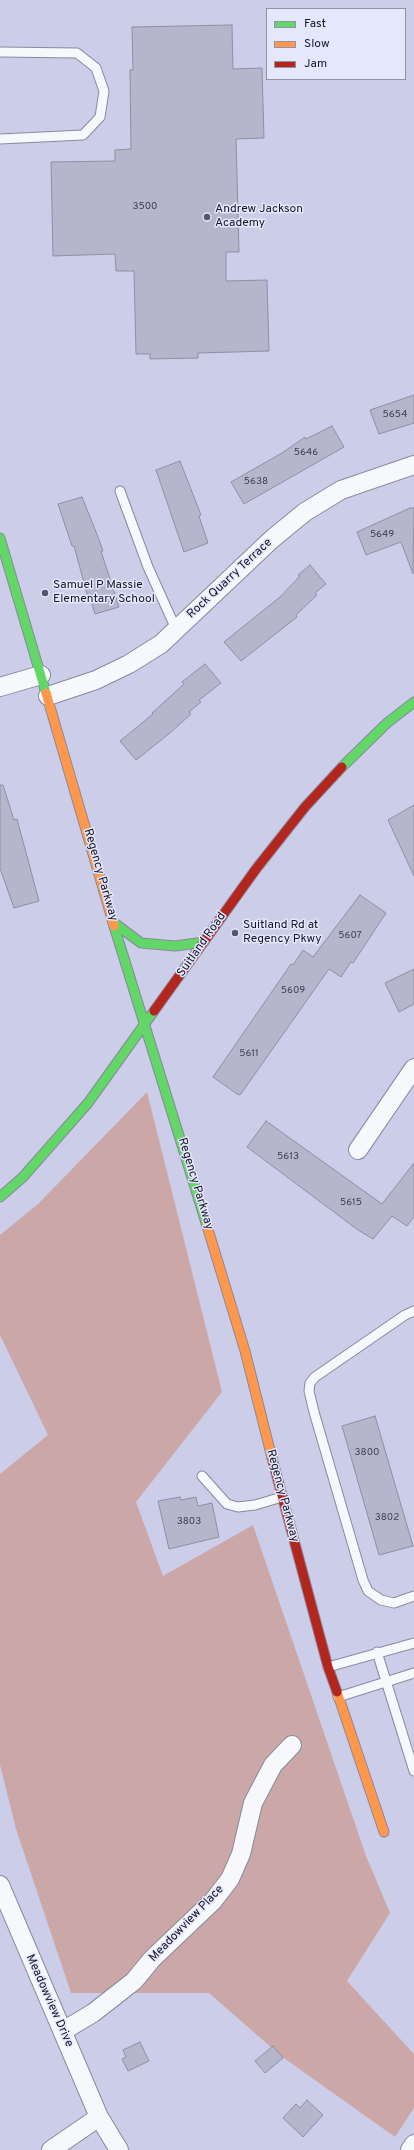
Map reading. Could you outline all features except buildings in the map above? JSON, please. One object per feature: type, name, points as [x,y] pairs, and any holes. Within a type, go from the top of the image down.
[{"type":"street","name":"Rock Quarry Terrace","points":[[48,696],[96,680],[129,664],[161,644],[272,539],[305,512],[341,490],[414,466]]},
{"type":"street","name":"Regency Parkway","points":[[0,538],[48,696],[113,922],[246,1352],[282,1497],[328,1667],[384,1832]]},
{"type":"street","points":[[0,687],[41,675]]},
{"type":"street","name":"Suitland Road","points":[[0,1197],[23,1177],[88,1103],[256,869],[305,807],[366,743],[387,723],[414,702]]},
{"type":"street","points":[[113,922],[141,943],[175,946],[204,942]]},
{"type":"street","points":[[358,1150],[414,1068]]},
{"type":"street","name":"Meadowview Place","points":[[63,2031],[93,2013],[134,1981],[152,1959],[213,1901],[230,1879],[241,1854],[254,1803],[273,1765],[292,1745]]},
{"type":"street","name":"Meadowview Drive","points":[[0,1885],[99,2117],[119,2150]]},
{"type":"street","points":[[50,2150],[99,2117]]},
{"type":"street","points":[[410,2150],[414,2144]]},
{"type":"lane","points":[[0,52],[77,53],[96,68],[104,91],[100,117],[83,135],[0,139]]},
{"type":"lane","points":[[120,491],[148,567],[176,629]]},
{"type":"lane","points":[[414,1311],[405,1315],[314,1377],[310,1383],[310,1391],[319,1431],[368,1591],[381,1600],[394,1602],[414,1596]]},
{"type":"lane","points":[[202,1476],[227,1504],[238,1507],[255,1505],[282,1497]]},
{"type":"lane","points":[[328,1667],[376,1652],[414,1643]]},
{"type":"lane","points":[[376,1652],[414,1771]]},
{"type":"lane","points":[[338,1697],[414,1673]]},
{"type":"shaded area","points":[[147,1092],[222,1392],[136,1502],[163,1576],[253,1525],[366,1856],[390,1913],[347,1981],[414,2054],[414,2108],[395,2137],[281,2056],[209,1993],[71,1993],[16,1829],[0,1765],[0,1474],[48,1435],[0,1335],[0,1235],[38,1204]]},
{"type":"traffic: fast","points":[[0,538],[46,693]]},
{"type":"traffic: fast","points":[[342,767],[387,723],[414,702]]},
{"type":"traffic: fast","points":[[113,922],[141,943],[175,946],[204,942]]},
{"type":"traffic: fast","points":[[114,926],[207,1226]]},
{"type":"traffic: fast","points":[[0,1197],[23,1177],[88,1103],[154,1011]]},
{"type":"traffic: slow","points":[[46,693],[114,926]]},
{"type":"traffic: slow","points":[[207,1226],[245,1351],[272,1458]]},
{"type":"traffic: slow","points":[[337,1692],[384,1832]]},
{"type":"traffic: jam","points":[[154,1011],[256,869],[305,807],[342,767]]},
{"type":"traffic: jam","points":[[272,1458],[328,1667],[337,1692]]},
{"type":"place","name":"Andrew Jackson Academy","points":[[207,217]]},
{"type":"place","name":"Samuel P Massie Elementary School","points":[[45,593]]},
{"type":"place","name":"Suitland Rd at Regency Pkwy","points":[[235,933]]}]
